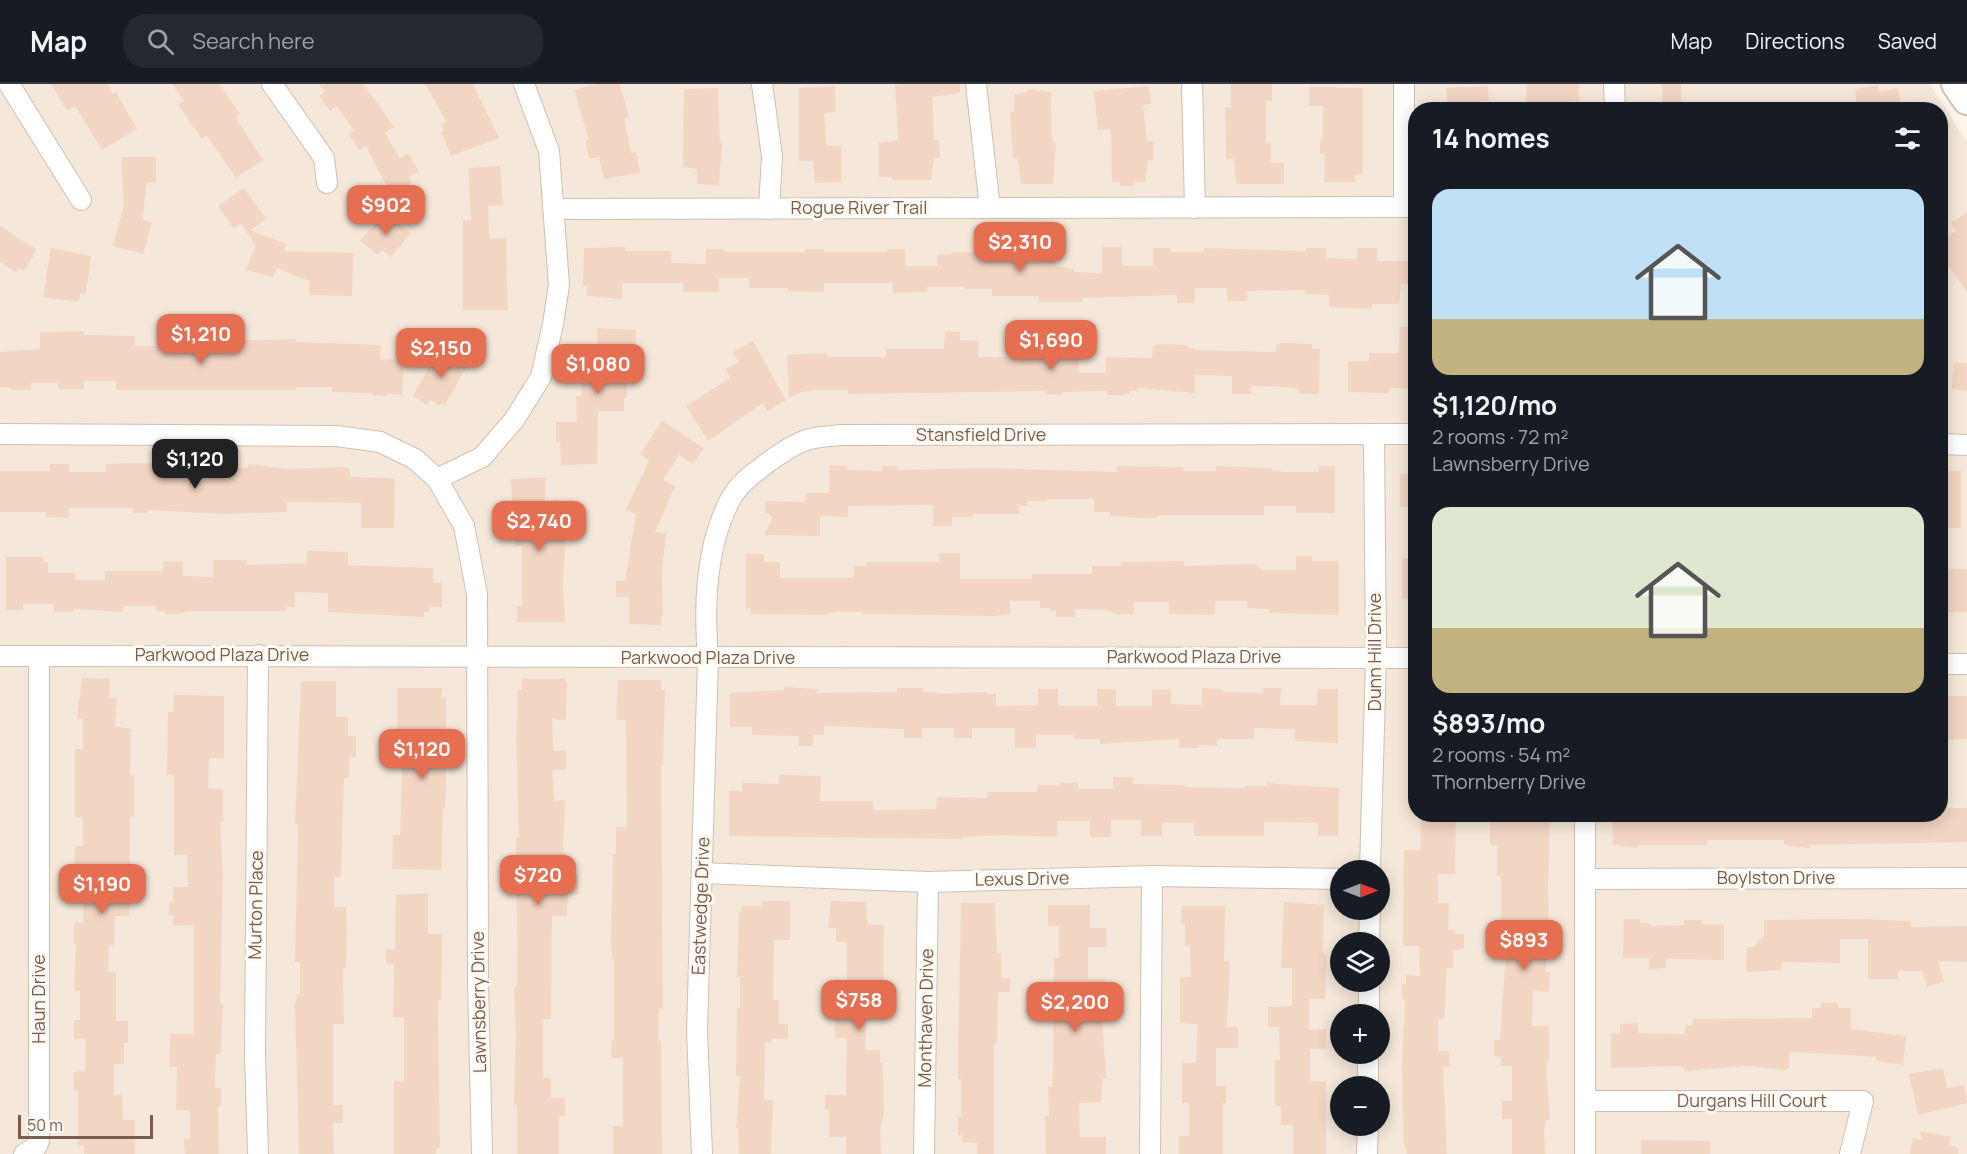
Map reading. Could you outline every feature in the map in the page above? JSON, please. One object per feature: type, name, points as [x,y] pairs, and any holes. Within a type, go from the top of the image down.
[{"type":"street","points":[[9,84],[81,200]]},
{"type":"street","points":[[272,84],[324,158],[327,183]]},
{"type":"street","points":[[437,479],[482,457],[514,420],[541,377],[559,285],[547,140],[524,84]]},
{"type":"street","points":[[762,84],[772,156],[769,209]]},
{"type":"street","points":[[976,84],[990,208]]},
{"type":"street","points":[[1192,84],[1195,208]]},
{"type":"street","points":[[1404,84],[1408,166]]},
{"type":"street","points":[[1614,84],[1615,102]]},
{"type":"street","points":[[1956,84],[1967,100]]},
{"type":"street","name":"Rogue River Trail","points":[[554,209],[1408,207]]},
{"type":"street","name":"Lawnsberry Drive","points":[[0,434],[337,436],[380,442],[415,459],[437,479],[464,526],[477,594],[482,1154]]},
{"type":"street","name":"Dunn Hill Drive","points":[[1370,860],[1376,657],[1374,434]]},
{"type":"street","name":"Stansfield Drive","points":[[708,658],[705,626],[709,568],[715,540],[731,498],[749,477],[777,455],[808,439],[854,435],[1408,434]]},
{"type":"street","points":[[1948,444],[1967,445]]},
{"type":"street","name":"Murton Place","points":[[258,655],[255,1054],[258,1154]]},
{"type":"street","name":"Parkwood Plaza Drive","points":[[0,656],[1408,658]]},
{"type":"street","name":"Haun Drive","points":[[24,1154],[37,1146],[39,1140],[39,656]]},
{"type":"street","name":"Eastwedge Drive","points":[[702,1154],[697,1031],[708,658]]},
{"type":"street","points":[[1948,664],[1967,664]]},
{"type":"street","points":[[1585,822],[1585,1154]]},
{"type":"street","name":"Lexus Drive","points":[[702,873],[928,882],[1152,876],[1330,879]]},
{"type":"street","points":[[1150,1154],[1152,876]]},
{"type":"street","name":"Boylston Drive","points":[[1585,879],[1967,878]]},
{"type":"street","name":"Monthaven Drive","points":[[924,1154],[928,882]]},
{"type":"street","name":"Durgans Hill Court","points":[[1585,1101],[1863,1101],[1850,1154]]},
{"type":"street","points":[[1367,1154],[1368,1136]]},
{"type":"shaded area","points":[[0,84],[1930,84],[1941,102],[1408,102],[1408,822],[1948,822],[1948,112],[1967,142],[1967,1154],[0,1154]]},
{"type":"building","points":[[51,84],[107,84],[113,94],[116,92],[137,129],[102,150],[75,106],[67,111]]},
{"type":"building","points":[[172,84],[219,84],[240,114],[235,117],[263,160],[236,178],[207,136],[202,139],[191,124],[178,104],[184,101]]},
{"type":"building","points":[[319,84],[363,84],[394,127],[385,133],[400,158],[408,153],[419,172],[409,176],[411,183],[391,195],[366,146],[359,150],[349,135],[354,131],[337,106],[330,111],[319,96],[325,92]]},
{"type":"building","points":[[425,84],[473,84],[499,138],[451,156],[441,132],[444,130],[441,124],[447,122]]},
{"type":"building","points":[[596,84],[620,84],[629,117],[624,119],[631,153],[636,152],[640,173],[604,179],[599,157],[589,159],[586,141],[589,140],[574,90]]},
{"type":"building","points":[[960,84],[960,93],[932,97],[934,140],[939,140],[940,158],[934,158],[931,180],[892,180],[892,177],[879,177],[879,143],[898,140],[895,85]]},
{"type":"building","points":[[1231,84],[1272,84],[1272,101],[1266,101],[1266,142],[1271,142],[1271,163],[1284,163],[1284,184],[1236,184],[1234,159],[1226,159],[1225,107],[1231,108]]},
{"type":"building","points":[[1527,84],[1579,84],[1579,102],[1526,102]]},
{"type":"building","points":[[1662,84],[1681,84],[1681,102],[1662,102]]},
{"type":"building","points":[[1878,85],[1879,92],[1898,88],[1901,102],[1856,102],[1855,89]]},
{"type":"building","points":[[835,86],[836,112],[824,113],[826,146],[841,146],[841,182],[815,183],[813,161],[799,161],[799,88]]},
{"type":"building","points":[[1149,86],[1151,104],[1143,105],[1147,141],[1153,141],[1153,160],[1148,160],[1145,182],[1134,182],[1134,186],[1120,186],[1120,182],[1112,182],[1111,129],[1098,130],[1094,91]]},
{"type":"building","points":[[1488,86],[1489,101],[1447,102],[1446,88]]},
{"type":"building","points":[[1309,87],[1363,88],[1362,175],[1355,175],[1355,182],[1324,182],[1325,154],[1320,154],[1320,139],[1323,139],[1323,106],[1309,106]]},
{"type":"building","points":[[718,88],[720,143],[722,143],[719,185],[697,184],[697,169],[683,167],[684,89]]},
{"type":"building","points":[[1027,89],[1051,92],[1052,141],[1056,144],[1053,184],[1021,184],[1018,159],[1013,159],[1010,112],[1014,112],[1015,94],[1027,93]]},
{"type":"building","points":[[121,157],[156,157],[156,183],[146,183],[143,220],[152,222],[143,254],[113,246],[124,205]]},
{"type":"building","points":[[500,166],[503,205],[488,206],[489,239],[506,238],[508,310],[463,310],[463,221],[471,220],[468,168]]},
{"type":"building","points":[[244,188],[266,219],[250,230],[287,244],[284,251],[353,253],[352,296],[309,295],[309,281],[277,268],[273,277],[246,270],[256,245],[241,224],[234,229],[218,206]]},
{"type":"building","points":[[385,212],[411,233],[391,257],[382,250],[378,255],[360,241]]},
{"type":"building","points":[[1967,212],[1967,293],[1948,264],[1948,236],[1956,231],[1951,223]]},
{"type":"building","points":[[0,226],[37,250],[24,271],[19,268],[16,272],[0,262]]},
{"type":"building","points":[[625,247],[625,251],[671,251],[671,263],[706,264],[706,249],[724,249],[724,252],[805,252],[805,249],[824,249],[824,252],[887,252],[887,249],[905,249],[905,266],[937,266],[937,255],[952,254],[952,252],[989,252],[989,248],[1008,248],[1008,262],[1039,262],[1039,250],[1056,250],[1056,266],[1074,269],[1074,272],[1102,273],[1102,247],[1122,247],[1122,266],[1153,266],[1153,248],[1170,248],[1170,252],[1204,252],[1204,248],[1306,251],[1306,248],[1326,248],[1326,258],[1357,259],[1357,248],[1377,248],[1377,261],[1408,261],[1408,284],[1401,284],[1399,304],[1372,304],[1372,309],[1329,307],[1329,295],[1305,294],[1305,290],[1247,291],[1247,301],[1227,301],[1227,288],[1195,288],[1195,303],[1177,303],[1177,295],[1082,298],[1082,302],[1039,302],[1039,296],[992,296],[992,289],[965,289],[965,287],[927,287],[927,292],[893,293],[893,283],[824,283],[824,292],[787,291],[788,288],[749,288],[749,278],[719,278],[719,292],[683,292],[683,283],[622,283],[622,299],[587,296],[587,286],[583,286],[584,248]]},
{"type":"building","points":[[51,248],[91,256],[86,294],[80,293],[79,302],[43,297]]},
{"type":"building","points":[[1400,327],[1408,327],[1408,389],[1389,388],[1389,393],[1348,392],[1348,361],[1369,361],[1369,353],[1399,353]]},
{"type":"building","points":[[597,328],[636,330],[635,367],[626,367],[627,398],[624,398],[624,411],[598,411],[597,464],[561,465],[560,441],[556,442],[556,422],[577,422],[576,396],[582,396],[581,372],[588,372],[589,347],[597,347]]},
{"type":"building","points":[[84,331],[84,335],[135,336],[135,346],[203,347],[203,341],[214,341],[214,334],[229,334],[229,341],[296,339],[296,342],[381,345],[380,359],[404,360],[402,395],[332,392],[332,387],[296,387],[296,390],[116,390],[116,381],[84,381],[84,389],[58,389],[58,383],[31,383],[31,390],[10,390],[10,387],[0,387],[0,352],[40,349],[40,332]]},
{"type":"building","points":[[945,331],[960,332],[960,340],[979,341],[978,357],[1010,357],[1010,340],[1027,340],[1027,358],[1079,358],[1079,373],[1106,373],[1106,357],[1152,358],[1153,346],[1158,344],[1188,345],[1188,348],[1196,350],[1276,352],[1276,345],[1282,343],[1312,344],[1312,349],[1320,349],[1319,394],[1299,393],[1299,389],[1285,387],[1251,386],[1251,394],[1232,394],[1232,376],[1195,375],[1195,393],[1138,388],[1138,391],[1129,391],[1129,394],[1123,395],[1107,395],[1107,391],[1062,392],[1062,395],[1046,394],[1046,391],[848,394],[848,390],[814,390],[798,393],[789,398],[787,355],[827,353],[828,357],[886,357],[886,349],[944,349]]},
{"type":"building","points":[[753,341],[786,400],[767,411],[763,403],[708,441],[686,406],[730,378],[726,369],[739,362],[733,352]]},
{"type":"building","points":[[440,348],[468,364],[445,405],[442,403],[440,406],[430,400],[427,405],[413,396]]},
{"type":"building","points":[[1954,363],[1967,363],[1967,391],[1952,389]]},
{"type":"building","points":[[662,421],[704,448],[693,464],[679,455],[663,480],[675,486],[655,532],[666,533],[662,571],[663,616],[661,616],[661,625],[629,624],[629,597],[616,597],[616,581],[625,581],[636,514],[626,510],[649,460],[640,454]]},
{"type":"building","points":[[50,464],[69,464],[69,472],[106,472],[106,464],[208,464],[208,468],[248,468],[248,464],[287,469],[341,467],[350,468],[350,477],[390,478],[395,480],[394,528],[361,528],[361,503],[287,502],[287,512],[224,514],[147,510],[147,513],[133,513],[133,508],[69,508],[69,518],[46,517],[46,512],[0,512],[0,471],[50,471]]},
{"type":"building","points":[[830,465],[847,466],[847,470],[882,471],[882,466],[897,466],[897,470],[987,468],[1117,472],[1117,466],[1183,467],[1183,471],[1216,471],[1216,466],[1272,468],[1272,471],[1288,472],[1319,472],[1319,466],[1335,466],[1335,513],[1296,513],[1296,506],[1264,506],[1264,515],[1158,515],[1158,518],[1143,518],[1110,516],[1110,512],[1094,512],[1094,499],[1047,499],[1047,501],[1027,501],[1027,506],[1019,506],[1019,514],[974,514],[974,517],[952,517],[952,526],[933,526],[933,505],[848,506],[848,517],[820,516],[820,536],[764,535],[773,517],[765,512],[765,501],[805,502],[806,493],[829,493]]},
{"type":"building","points":[[1948,471],[1961,471],[1961,528],[1948,528]]},
{"type":"building","points":[[1400,474],[1408,474],[1408,507],[1400,507]]},
{"type":"building","points":[[545,477],[545,501],[559,500],[560,529],[566,529],[563,583],[565,622],[517,622],[517,606],[522,606],[522,546],[515,546],[511,479]]},
{"type":"building","points":[[307,551],[348,552],[348,565],[433,568],[433,583],[442,583],[442,607],[430,607],[429,612],[424,612],[424,617],[328,612],[328,593],[295,592],[295,607],[286,607],[286,611],[192,611],[183,612],[183,614],[166,614],[166,611],[156,611],[156,606],[123,606],[123,612],[73,609],[73,612],[54,612],[54,604],[23,604],[23,610],[6,610],[6,557],[43,557],[43,562],[48,562],[48,573],[75,573],[75,580],[105,580],[105,571],[163,571],[163,561],[183,562],[183,576],[213,577],[213,560],[247,560],[247,565],[307,563]]},
{"type":"building","points":[[939,553],[960,553],[960,579],[1032,579],[1032,574],[1092,574],[1092,566],[1121,566],[1121,562],[1184,561],[1184,566],[1255,564],[1262,570],[1296,570],[1296,556],[1312,556],[1312,561],[1339,561],[1339,615],[1270,613],[1270,609],[1247,608],[1247,601],[1215,601],[1215,615],[1169,614],[1169,602],[1134,602],[1134,614],[1114,614],[1109,610],[1075,609],[1075,617],[1056,617],[1056,611],[1050,611],[1050,608],[1040,608],[1040,601],[1010,601],[1010,614],[994,616],[863,614],[863,612],[835,612],[824,615],[751,614],[751,608],[746,608],[746,554],[764,554],[764,562],[780,562],[780,578],[854,578],[854,566],[866,566],[866,562],[939,562]]},
{"type":"building","points":[[1402,558],[1408,558],[1408,599],[1402,599]]},
{"type":"building","points":[[1948,569],[1967,569],[1967,612],[1948,613]]},
{"type":"building","points":[[82,678],[110,679],[109,698],[117,698],[115,726],[131,729],[130,775],[134,775],[134,817],[130,817],[129,916],[115,916],[114,945],[109,945],[108,972],[116,972],[116,1021],[128,1021],[128,1043],[124,1043],[124,1064],[114,1064],[114,1095],[122,1095],[123,1120],[135,1120],[135,1154],[84,1154],[84,1145],[78,1145],[78,1091],[74,1091],[73,1072],[85,1071],[86,1039],[74,1039],[74,1020],[80,1020],[80,991],[74,991],[76,944],[74,944],[74,922],[83,923],[84,892],[75,892],[75,846],[83,846],[83,817],[75,817],[75,749],[83,749],[83,719],[77,719]]},
{"type":"building","points":[[522,679],[565,679],[567,683],[566,720],[552,719],[553,751],[566,751],[566,769],[552,770],[554,801],[565,800],[563,852],[566,852],[566,874],[578,874],[578,894],[568,894],[567,916],[552,916],[551,1019],[543,1019],[543,1078],[551,1078],[551,1098],[565,1098],[565,1116],[559,1116],[559,1154],[517,1154],[517,1105],[514,1105],[516,1035],[514,987],[517,987],[516,838],[519,838],[516,739],[518,690],[522,690]]},
{"type":"building","points":[[618,680],[661,680],[661,690],[665,690],[663,765],[661,765],[663,1009],[659,1009],[658,1041],[661,1041],[662,1154],[613,1154],[613,1126],[623,1126],[623,1058],[611,1058],[612,1040],[614,1040],[614,959],[612,959],[611,941],[613,854],[616,854],[616,827],[627,827],[626,720],[616,720]]},
{"type":"building","points":[[301,681],[336,681],[336,717],[348,717],[348,736],[356,736],[356,757],[349,757],[349,778],[344,778],[341,877],[334,877],[334,907],[346,907],[347,933],[346,968],[343,968],[344,1024],[333,1024],[333,1105],[343,1105],[343,1123],[333,1123],[334,1154],[299,1154],[295,1005],[297,994],[300,994],[300,962],[295,962],[298,824],[295,824]]},
{"type":"building","points":[[784,687],[818,689],[817,693],[897,692],[897,688],[923,688],[923,692],[937,692],[937,694],[987,692],[987,694],[996,694],[996,706],[1038,705],[1038,689],[1058,689],[1058,706],[1097,706],[1097,689],[1116,689],[1116,706],[1152,706],[1152,690],[1171,689],[1171,704],[1202,705],[1202,688],[1222,689],[1222,692],[1263,693],[1263,688],[1281,688],[1280,705],[1317,705],[1317,689],[1338,689],[1338,743],[1295,741],[1295,729],[1254,728],[1254,739],[1221,739],[1217,740],[1217,746],[1199,745],[1199,748],[1179,748],[1179,739],[1100,744],[1100,739],[1074,739],[1074,735],[1036,735],[1036,748],[1015,748],[1015,728],[972,728],[972,738],[954,738],[954,728],[922,728],[922,738],[904,738],[904,729],[824,726],[824,735],[813,735],[813,746],[799,746],[799,736],[752,735],[752,727],[730,727],[730,693],[784,690]]},
{"type":"building","points":[[397,688],[442,688],[441,698],[446,698],[446,789],[445,807],[443,807],[441,870],[392,869],[393,835],[400,835],[402,765],[407,765],[408,729],[397,729]]},
{"type":"building","points":[[174,695],[224,696],[224,759],[209,758],[208,788],[223,789],[223,822],[220,822],[223,873],[220,1004],[223,1004],[221,1054],[216,1054],[215,1088],[221,1088],[221,1106],[218,1106],[219,1154],[185,1154],[184,1139],[190,1139],[190,1110],[176,1110],[177,1067],[169,1067],[170,1034],[194,1034],[194,926],[173,925],[173,915],[169,915],[169,902],[173,902],[173,887],[188,887],[187,855],[174,855],[174,775],[167,775],[168,712],[173,712]]},
{"type":"building","points":[[1948,696],[1967,696],[1967,739],[1948,740]]},
{"type":"building","points":[[779,775],[821,776],[820,801],[873,801],[873,810],[936,809],[937,797],[987,798],[987,792],[1037,792],[1037,785],[1078,783],[1078,789],[1113,789],[1113,777],[1133,777],[1133,784],[1185,785],[1185,787],[1245,788],[1245,786],[1267,786],[1267,783],[1339,788],[1338,836],[1318,836],[1318,823],[1264,822],[1264,836],[1194,836],[1194,823],[1162,823],[1162,836],[1141,836],[1141,820],[1111,820],[1111,837],[1090,837],[1090,821],[1057,821],[1057,837],[1004,835],[962,837],[962,839],[729,836],[729,791],[742,791],[742,783],[779,784]]},
{"type":"building","points":[[1948,808],[1967,808],[1967,842],[1810,845],[1810,848],[1784,845],[1784,840],[1707,840],[1707,845],[1638,845],[1638,848],[1613,845],[1612,822],[1948,822]]},
{"type":"building","points":[[1421,822],[1456,822],[1455,874],[1438,874],[1438,903],[1449,903],[1448,930],[1455,930],[1455,934],[1464,934],[1464,949],[1453,950],[1453,968],[1447,968],[1444,1019],[1438,1019],[1438,1051],[1449,1051],[1449,1067],[1443,1067],[1447,1154],[1407,1154],[1406,1146],[1404,1147],[1402,1069],[1405,999],[1402,999],[1402,984],[1406,984],[1406,975],[1420,976],[1419,946],[1403,946],[1404,850],[1420,850]]},
{"type":"building","points":[[1490,822],[1550,822],[1549,946],[1546,946],[1546,972],[1550,972],[1549,992],[1533,991],[1532,1026],[1549,1026],[1549,1061],[1546,1061],[1550,1120],[1546,1120],[1544,1129],[1545,1154],[1512,1154],[1512,1119],[1502,1119],[1502,1101],[1512,1101],[1512,1066],[1501,1066],[1501,1057],[1494,1056],[1494,1040],[1500,1040],[1506,952],[1501,952],[1501,876],[1497,876],[1497,845],[1490,845]]},
{"type":"building","points":[[428,893],[428,934],[442,934],[441,1000],[438,1000],[440,1148],[437,1148],[436,1154],[394,1154],[394,1081],[404,1081],[404,1017],[393,1017],[394,964],[386,963],[386,949],[395,949],[396,895]]},
{"type":"building","points":[[762,901],[790,901],[790,940],[774,940],[773,1000],[779,1000],[779,1024],[788,1024],[788,1039],[771,1039],[771,1043],[765,1042],[764,1100],[773,1100],[771,1154],[739,1154],[738,1128],[736,1128],[740,1076],[736,1076],[737,1008],[740,1008],[740,977],[737,977],[739,912],[742,912],[742,906],[762,906]]},
{"type":"building","points":[[831,901],[866,902],[868,925],[884,925],[883,1019],[866,1019],[865,1050],[880,1050],[880,1063],[883,1063],[884,1114],[880,1128],[881,1154],[846,1154],[846,1137],[829,1137],[829,1110],[825,1110],[825,1095],[846,1095],[847,1038],[835,1038],[835,999],[847,999],[847,942],[836,942],[836,928],[828,928]]},
{"type":"building","points":[[1284,902],[1324,905],[1323,954],[1327,954],[1325,999],[1309,999],[1309,1030],[1326,1029],[1326,1049],[1310,1049],[1310,1081],[1326,1081],[1326,1154],[1293,1154],[1293,1125],[1281,1125],[1281,1106],[1275,1106],[1275,1060],[1280,1060],[1279,1027],[1268,1027],[1268,1007],[1292,1006],[1292,968],[1281,968]]},
{"type":"building","points":[[961,903],[995,903],[997,953],[1001,953],[1001,978],[1010,978],[1010,992],[998,992],[997,1044],[994,1044],[994,1154],[977,1154],[977,1143],[962,1142],[962,1135],[958,1135],[958,1117],[961,1117],[961,1079],[958,1079],[958,1061]]},
{"type":"building","points":[[1048,905],[1090,905],[1090,928],[1106,928],[1107,947],[1088,947],[1088,979],[1105,979],[1105,1001],[1101,1001],[1106,1078],[1103,1078],[1101,1102],[1079,1103],[1080,1137],[1106,1137],[1106,1154],[1046,1154],[1045,1116],[1049,1116],[1048,1087],[1052,1087],[1053,1063],[1054,958],[1059,958],[1059,926],[1048,926]]},
{"type":"building","points":[[1182,906],[1225,906],[1224,961],[1230,961],[1227,1027],[1238,1027],[1238,1048],[1216,1048],[1216,1086],[1226,1086],[1226,1103],[1223,1103],[1223,1154],[1179,1154],[1179,1136],[1189,1136],[1189,1103],[1182,1103],[1182,1063],[1196,1063],[1197,1024],[1180,1023],[1180,977],[1191,977],[1190,946],[1185,946],[1185,924],[1181,923]]},
{"type":"building","points":[[1624,919],[1640,919],[1640,923],[1650,923],[1650,926],[1684,925],[1684,920],[1702,920],[1702,924],[1724,925],[1724,960],[1666,959],[1666,968],[1649,969],[1649,958],[1623,958]]},
{"type":"building","points":[[1764,920],[1911,921],[1911,927],[1967,927],[1967,962],[1938,961],[1944,982],[1927,987],[1922,971],[1898,971],[1898,979],[1868,979],[1868,939],[1840,939],[1840,963],[1782,962],[1782,970],[1746,972],[1747,947],[1754,947],[1764,936]]},
{"type":"building","points":[[1821,1003],[1838,1003],[1838,1008],[1851,1008],[1851,1029],[1906,1036],[1903,1065],[1876,1061],[1876,1057],[1789,1052],[1789,1068],[1785,1070],[1746,1066],[1684,1071],[1684,1067],[1676,1066],[1611,1068],[1611,1033],[1620,1033],[1620,1024],[1638,1023],[1639,1033],[1685,1034],[1685,1025],[1693,1025],[1693,1019],[1812,1018],[1812,1008],[1821,1008]]},
{"type":"building","points":[[1943,1068],[1947,1088],[1964,1085],[1967,1103],[1918,1115],[1909,1074]]},
{"type":"building","points":[[1920,1131],[1951,1137],[1949,1145],[1959,1148],[1958,1154],[1910,1154],[1913,1138],[1922,1140]]},
{"type":"building","points":[[1641,1140],[1710,1141],[1710,1154],[1641,1154]]}]
